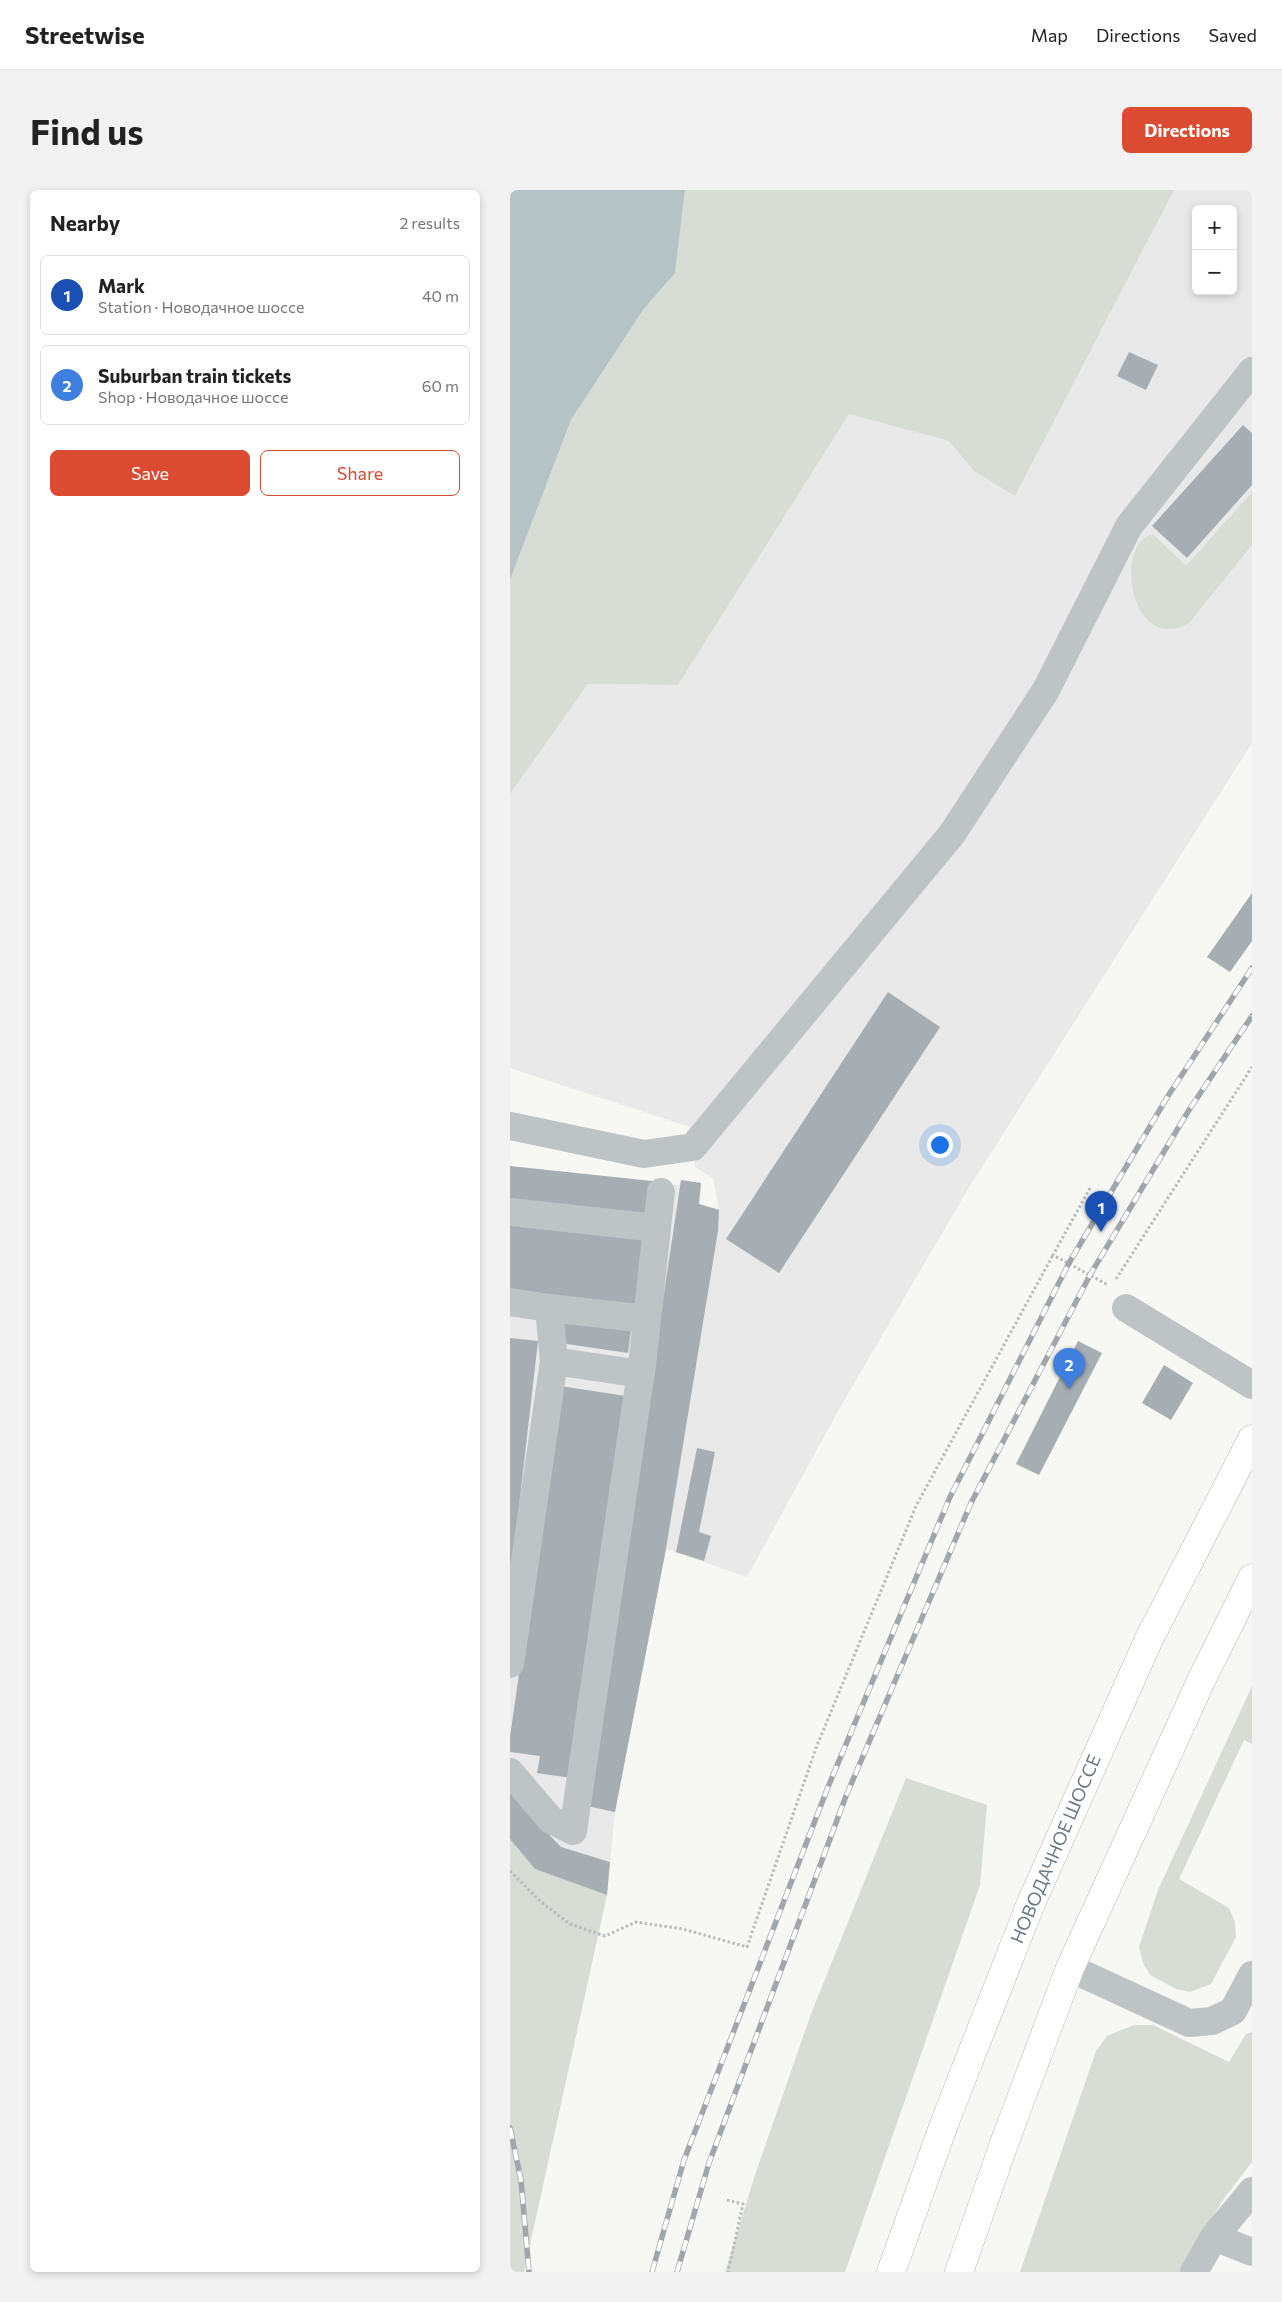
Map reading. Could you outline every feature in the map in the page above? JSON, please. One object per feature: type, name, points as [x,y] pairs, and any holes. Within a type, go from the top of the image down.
[{"type":"main road","name":"НОВОДАЧНОЕ ШОССЕ","points":[[891,2272],[946,2118],[1031,1903],[1149,1639],[1252,1440]]},
{"type":"main road","points":[[959,2272],[1005,2141],[1070,1968],[1200,1682],[1252,1578]]},
{"type":"street","points":[[510,1126],[644,1154],[693,1147],[952,834],[1046,690],[1129,526],[1252,371]]},
{"type":"street","points":[[510,1772],[551,1820],[573,1831],[641,1374],[661,1192]]},
{"type":"street","points":[[510,1212],[657,1228]]},
{"type":"street","points":[[510,1302],[647,1319]]},
{"type":"street","points":[[510,1664],[554,1360],[549,1308]]},
{"type":"street","points":[[1126,1308],[1252,1385]]},
{"type":"street","points":[[554,1360],[641,1374]]},
{"type":"street","points":[[1070,1968],[1189,2023],[1212,2021],[1232,2011],[1252,1975]]},
{"type":"street","points":[[1194,2272],[1214,2237],[1252,2191]]},
{"type":"street","points":[[1214,2237],[1252,2252]]},
{"type":"path","points":[[1053,1255],[1111,1287],[1252,1067]]},
{"type":"path","points":[[510,1871],[541,1902],[570,1924],[605,1936],[636,1922],[683,1929],[747,1946],[816,1748],[916,1506],[1090,1188]]},
{"type":"path","points":[[727,2200],[743,2204],[728,2272]]},
{"type":"shaded area","points":[[510,190],[685,190],[675,273],[643,310],[571,420],[510,580]]},
{"type":"shaded area","points":[[685,190],[1174,190],[1015,496],[974,471],[949,441],[849,414],[678,685],[588,684],[510,794],[510,580],[571,420],[643,310],[675,273]]},
{"type":"shaded area","points":[[1174,190],[1252,190],[1252,743],[968,1189],[842,1404],[747,1577],[666,1549],[615,1812],[607,1895],[535,1869],[510,1839],[510,1166],[679,1185],[681,1180],[701,1183],[699,1204],[719,1209],[713,1178],[695,1167],[690,1127],[510,1068],[510,794],[588,684],[678,685],[849,414],[950,441],[974,471],[1015,495]]},
{"type":"shaded area","points":[[1252,492],[1252,545],[1189,623],[1171,629],[1156,626],[1144,616],[1136,602],[1132,584],[1131,567],[1135,551],[1143,539],[1153,534],[1186,566]]},
{"type":"shaded area","points":[[1252,1686],[1252,1744],[1244,1740],[1179,1879],[1229,1908],[1235,1922],[1236,1937],[1211,1984],[1190,1992],[1176,1989],[1150,1975],[1143,1963],[1139,1947],[1158,1890]]},
{"type":"shaded area","points":[[906,1778],[987,1805],[980,1885],[845,2272],[725,2272],[756,2172],[811,2014]]},
{"type":"shaded area","points":[[510,1839],[535,1869],[607,1895],[524,2272],[510,2272]]},
{"type":"shaded area","points":[[1134,2025],[1153,2025],[1229,2062],[1246,2034],[1252,2032],[1252,2162],[1223,2200],[1180,2272],[1020,2272],[1096,2051],[1107,2036]]},
{"type":"building","points":[[1129,352],[1158,365],[1146,390],[1117,376]]},
{"type":"building","points":[[1243,425],[1252,433],[1252,485],[1187,558],[1152,526]]},
{"type":"building","points":[[1252,893],[1252,941],[1230,972],[1207,957]]},
{"type":"building","points":[[888,992],[940,1027],[779,1273],[726,1239]]},
{"type":"building","points":[[510,1166],[652,1181],[648,1216],[510,1201]]},
{"type":"building","points":[[681,1180],[701,1183],[699,1204],[719,1210],[718,1231],[666,1549],[615,1812],[587,1806]]},
{"type":"building","points":[[510,1222],[645,1238],[637,1306],[510,1291]]},
{"type":"building","points":[[563,1319],[631,1329],[628,1353],[560,1343]]},
{"type":"building","points":[[510,1338],[538,1341],[511,1576],[510,1576]]},
{"type":"building","points":[[1078,1341],[1102,1353],[1039,1475],[1016,1464]]},
{"type":"building","points":[[1164,1365],[1193,1383],[1171,1420],[1142,1403]]},
{"type":"building","points":[[560,1386],[626,1396],[571,1778],[537,1773],[540,1756],[510,1752],[510,1737]]},
{"type":"building","points":[[697,1448],[715,1452],[699,1532],[711,1536],[704,1561],[676,1552]]},
{"type":"building","points":[[510,1791],[522,1807],[561,1847],[610,1862],[607,1895],[535,1869],[510,1839]]},
{"type":"railway","points":[[652,2272],[684,2160],[828,1787],[950,1497],[1069,1263],[1168,1096],[1252,968]]},
{"type":"railway","points":[[677,2272],[709,2163],[846,1796],[971,1503],[1090,1275],[1189,1110],[1252,1016]]},
{"type":"railway","points":[[510,2128],[521,2180],[529,2272]]},
{"type":"place","name":"Mark","points":[[1101,1232]]},
{"type":"place","name":"Suburban train tickets","points":[[1069,1389]]}]
